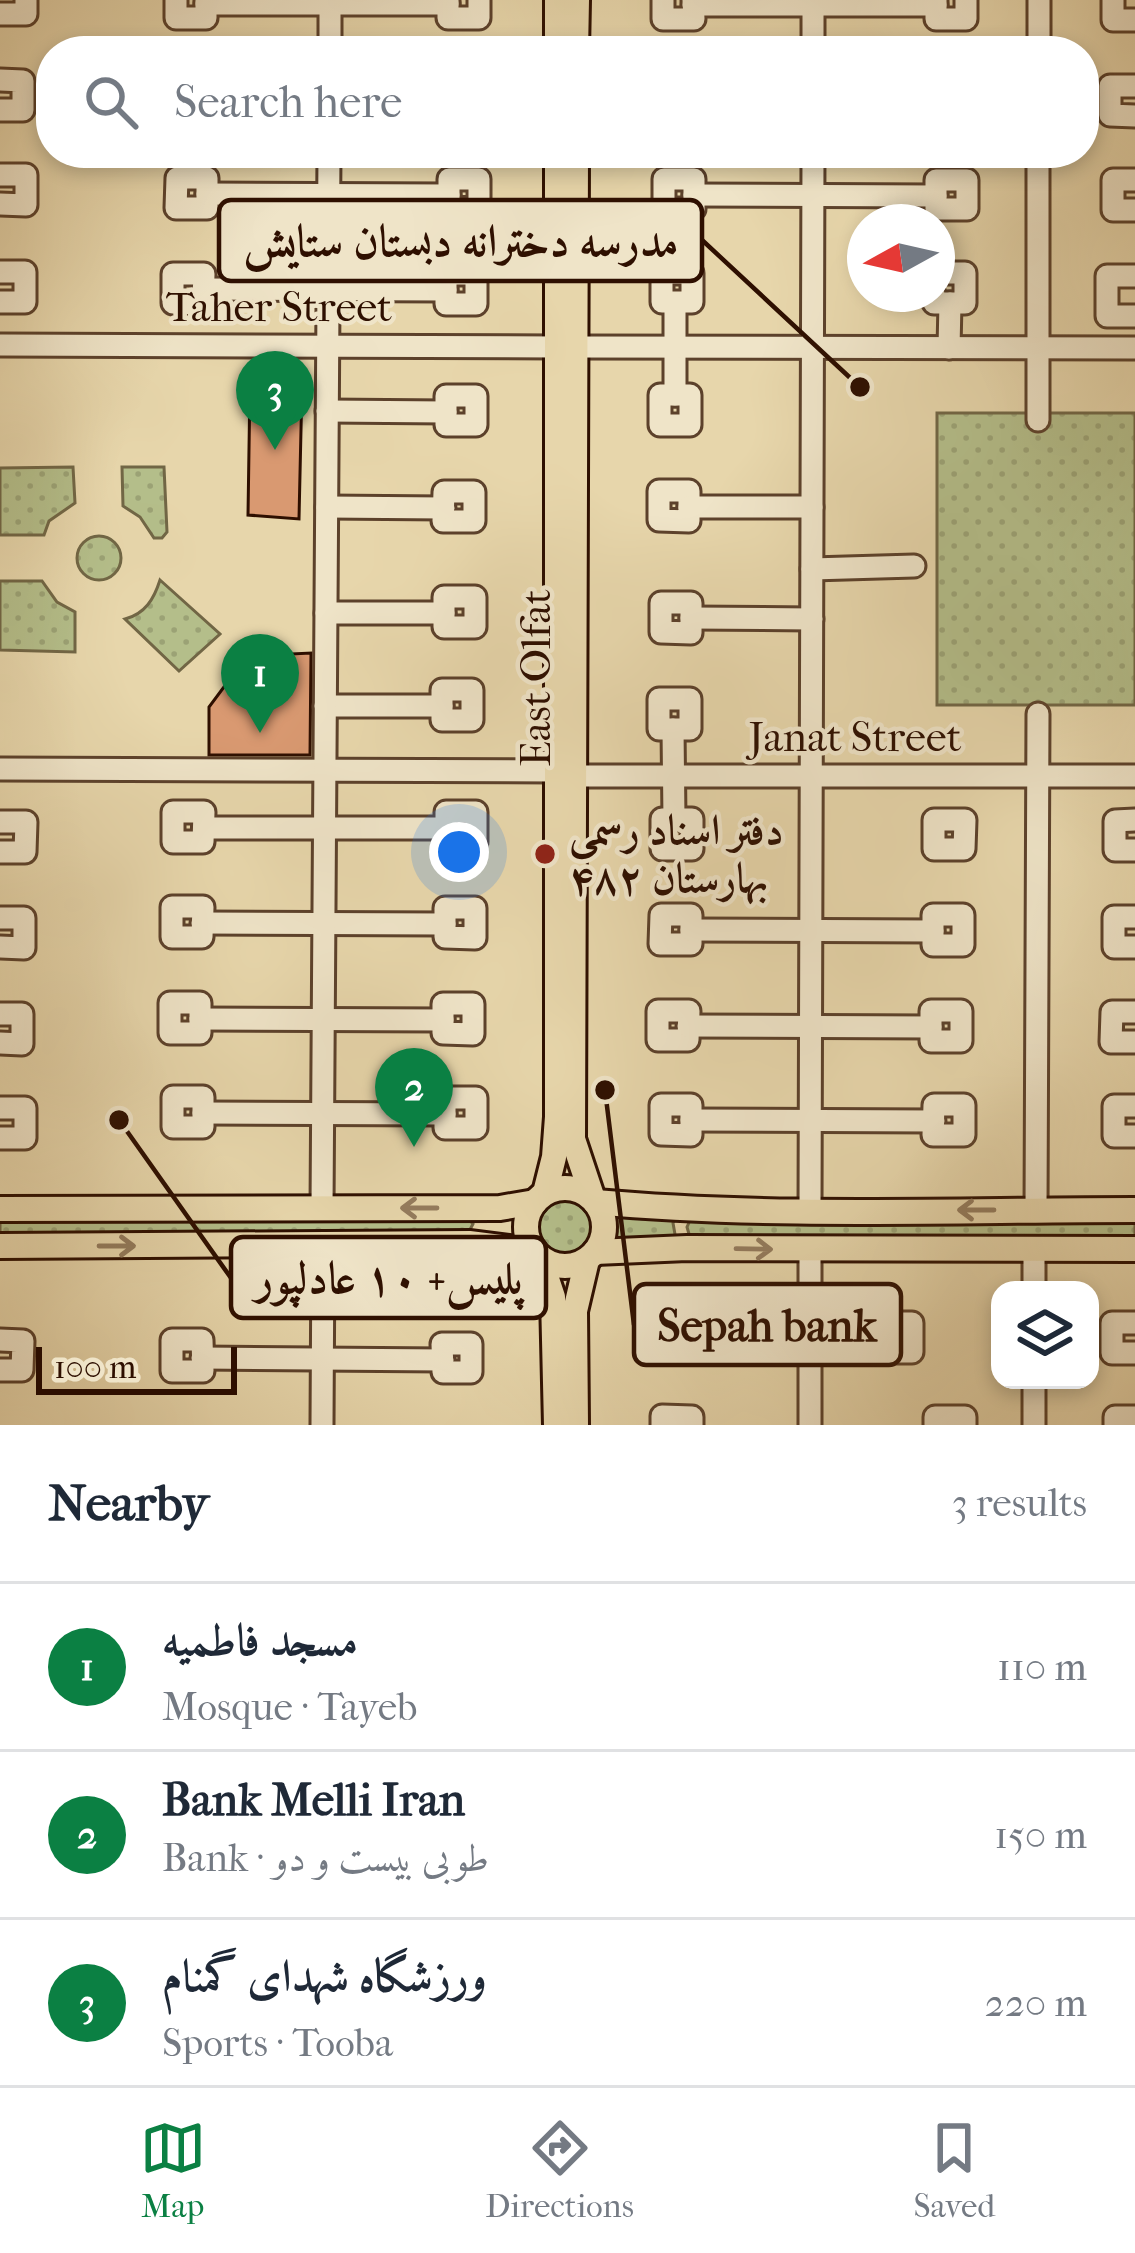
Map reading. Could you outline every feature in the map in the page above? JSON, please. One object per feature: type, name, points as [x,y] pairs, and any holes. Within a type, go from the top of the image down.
[{"type":"main road","points":[[557,0],[557,36]]},
{"type":"main road","points":[[576,36],[577,0]]},
{"type":"main road","name":"East Olfat","points":[[540,1198],[554,1157],[557,1117],[565,773],[566,347],[558,168]]},
{"type":"main road","name":"East Olfat","points":[[566,347],[575,168]]},
{"type":"main road","name":"East Olfat","points":[[565,773],[574,1139],[594,1200]]},
{"type":"main road","points":[[0,1209],[472,1208],[540,1198],[554,1189],[575,1189],[594,1200],[685,1208],[1135,1210]]},
{"type":"main road","points":[[540,1198],[526,1232],[553,1298],[556,1425]]},
{"type":"main road","points":[[576,1425],[574,1311],[604,1221],[594,1200]]},
{"type":"main road","points":[[469,1244],[482,1227],[472,1208]]},
{"type":"main road","points":[[685,1208],[678,1227],[687,1248]]},
{"type":"main road","points":[[0,1246],[469,1244],[537,1254],[559,1266],[591,1256],[687,1248],[1135,1250]]},
{"type":"street","points":[[0,14],[26,14],[26,0]]},
{"type":"street","points":[[176,0],[176,18],[206,18],[206,2],[448,2],[448,18],[479,18],[479,0]]},
{"type":"street","points":[[663,0],[663,19],[694,19],[693,2],[936,3],[936,19],[966,19],[966,0]]},
{"type":"street","points":[[1039,0],[1039,36]]},
{"type":"street","points":[[1113,0],[1113,20],[1135,20]]},
{"type":"street","points":[[330,2],[330,36]]},
{"type":"street","points":[[813,3],[813,36]]},
{"type":"street","points":[[0,80],[23,81],[23,110],[0,110]]},
{"type":"street","points":[[1135,86],[1110,86],[1110,116],[1135,116]]},
{"type":"street","points":[[322,1208],[329,168]]},
{"type":"street","points":[[811,1210],[813,168]]},
{"type":"street","points":[[1038,168],[1038,420]]},
{"type":"street","points":[[0,175],[26,175],[26,205],[0,204]]},
{"type":"street","points":[[1135,180],[1113,180],[1113,210],[1135,210]]},
{"type":"street","points":[[207,194],[449,195]]},
{"type":"street","points":[[694,195],[936,196]]},
{"type":"street","points":[[0,272],[25,272],[25,302],[0,302]]},
{"type":"street","points":[[955,273],[965,273],[964,303],[955,301]]},
{"type":"street","points":[[1133,348],[1133,316],[1107,316],[1107,276],[1135,276]]},
{"type":"street","points":[[203,290],[446,290]]},
{"type":"street","points":[[675,302],[675,395]]},
{"type":"street","points":[[944,312],[949,348]]},
{"type":"street","name":"Taher Street","points":[[0,345],[1133,348]]},
{"type":"street","points":[[327,411],[446,412]]},
{"type":"street","points":[[327,507],[443,508]]},
{"type":"street","points":[[689,507],[812,507]]},
{"type":"street","points":[[812,568],[914,566]]},
{"type":"street","points":[[326,613],[444,613]]},
{"type":"street","points":[[691,618],[812,619]]},
{"type":"street","points":[[325,706],[442,706]]},
{"type":"street","points":[[1036,1210],[1038,714]]},
{"type":"street","points":[[673,728],[674,819]]},
{"type":"street","name":"Janat Street","points":[[0,769],[1134,776]]},
{"type":"street","points":[[949,776],[950,820]]},
{"type":"street","points":[[1134,776],[1133,820],[1115,820],[1115,850],[1135,850]]},
{"type":"street","points":[[0,823],[26,823],[26,852],[0,852]]},
{"type":"street","points":[[203,828],[446,828]]},
{"type":"street","points":[[1135,917],[1114,917],[1114,947],[1135,947]]},
{"type":"street","points":[[0,918],[24,918],[24,947],[0,947]]},
{"type":"street","points":[[202,923],[445,924]]},
{"type":"street","points":[[691,930],[933,931]]},
{"type":"street","points":[[1135,1012],[1112,1012],[1112,1042],[1135,1042]]},
{"type":"street","points":[[0,1014],[22,1014],[22,1044],[0,1043]]},
{"type":"street","points":[[200,1019],[442,1020]]},
{"type":"street","points":[[688,1026],[931,1027]]},
{"type":"street","points":[[1135,1106],[1114,1106],[1114,1136],[1135,1136]]},
{"type":"street","points":[[0,1108],[25,1108],[25,1138],[0,1138]]},
{"type":"street","points":[[203,1113],[446,1114]]},
{"type":"street","points":[[691,1120],[934,1121]]},
{"type":"street","points":[[322,1425],[323,1246]]},
{"type":"street","points":[[1034,1249],[1034,1281]]},
{"type":"street","points":[[810,1250],[810,1425]]},
{"type":"street","points":[[1135,1323],[1112,1323],[1112,1353],[1135,1353]]},
{"type":"street","points":[[689,1338],[882,1339]]},
{"type":"street","points":[[0,1340],[22,1340],[22,1370],[0,1370]]},
{"type":"street","points":[[202,1358],[443,1360]]},
{"type":"street","points":[[1034,1389],[1034,1425]]},
{"type":"street","points":[[662,1425],[662,1416],[692,1417],[692,1425]]},
{"type":"street","points":[[934,1425],[934,1417],[965,1417],[965,1425]]},
{"type":"street","points":[[1114,1425],[1114,1417],[1135,1417]]},
{"type":"green space","points":[[937,413],[1135,413],[1135,705],[937,705]]},
{"type":"green space","points":[[73,467],[75,503],[49,521],[44,535],[0,535],[0,468]]},
{"type":"green space","points":[[122,467],[164,467],[167,532],[162,538],[154,538],[140,517],[123,506]]},
{"type":"green space","points":[[99,536],[115,542],[121,558],[115,574],[99,580],[83,574],[77,558],[83,542]]},
{"type":"green space","points":[[160,580],[220,634],[179,671],[125,619],[148,605]]},
{"type":"green space","points":[[0,581],[42,581],[57,602],[75,612],[75,652],[0,650]]},
{"type":"green space","points":[[565,1195],[588,1204],[597,1227],[588,1250],[565,1259],[542,1250],[533,1227],[542,1204]]},
{"type":"green space","points":[[606,1213],[678,1215],[673,1223],[676,1240],[607,1242],[611,1226]]},
{"type":"green space","points":[[0,1215],[467,1217],[473,1224],[466,1237],[0,1237]]},
{"type":"green space","points":[[692,1216],[1135,1218],[1135,1243],[691,1241],[687,1227]]},
{"type":"building","points":[[250,383],[302,385],[299,519],[248,515]]},
{"type":"building","points":[[311,653],[310,755],[209,755],[209,707],[247,656]]},
{"type":"place","name":"مدرسه دخترانه دبستان ستایش","points":[[860,387]]},
{"type":"place","name":"ورزشگاه شهدای گمنام","points":[[275,450]]},
{"type":"place","name":"مسجد فاطمیه","points":[[260,733]]},
{"type":"place","name":"دفتر اسناد رسمی ۴۸۲ بهارستان","points":[[545,854]]},
{"type":"place","name":"Sepah bank","points":[[605,1090]]},
{"type":"place","name":"پلیس+ ۱۰ عادلپور","points":[[119,1120]]},
{"type":"place","name":"Bank Melli Iran","points":[[414,1147]]}]
